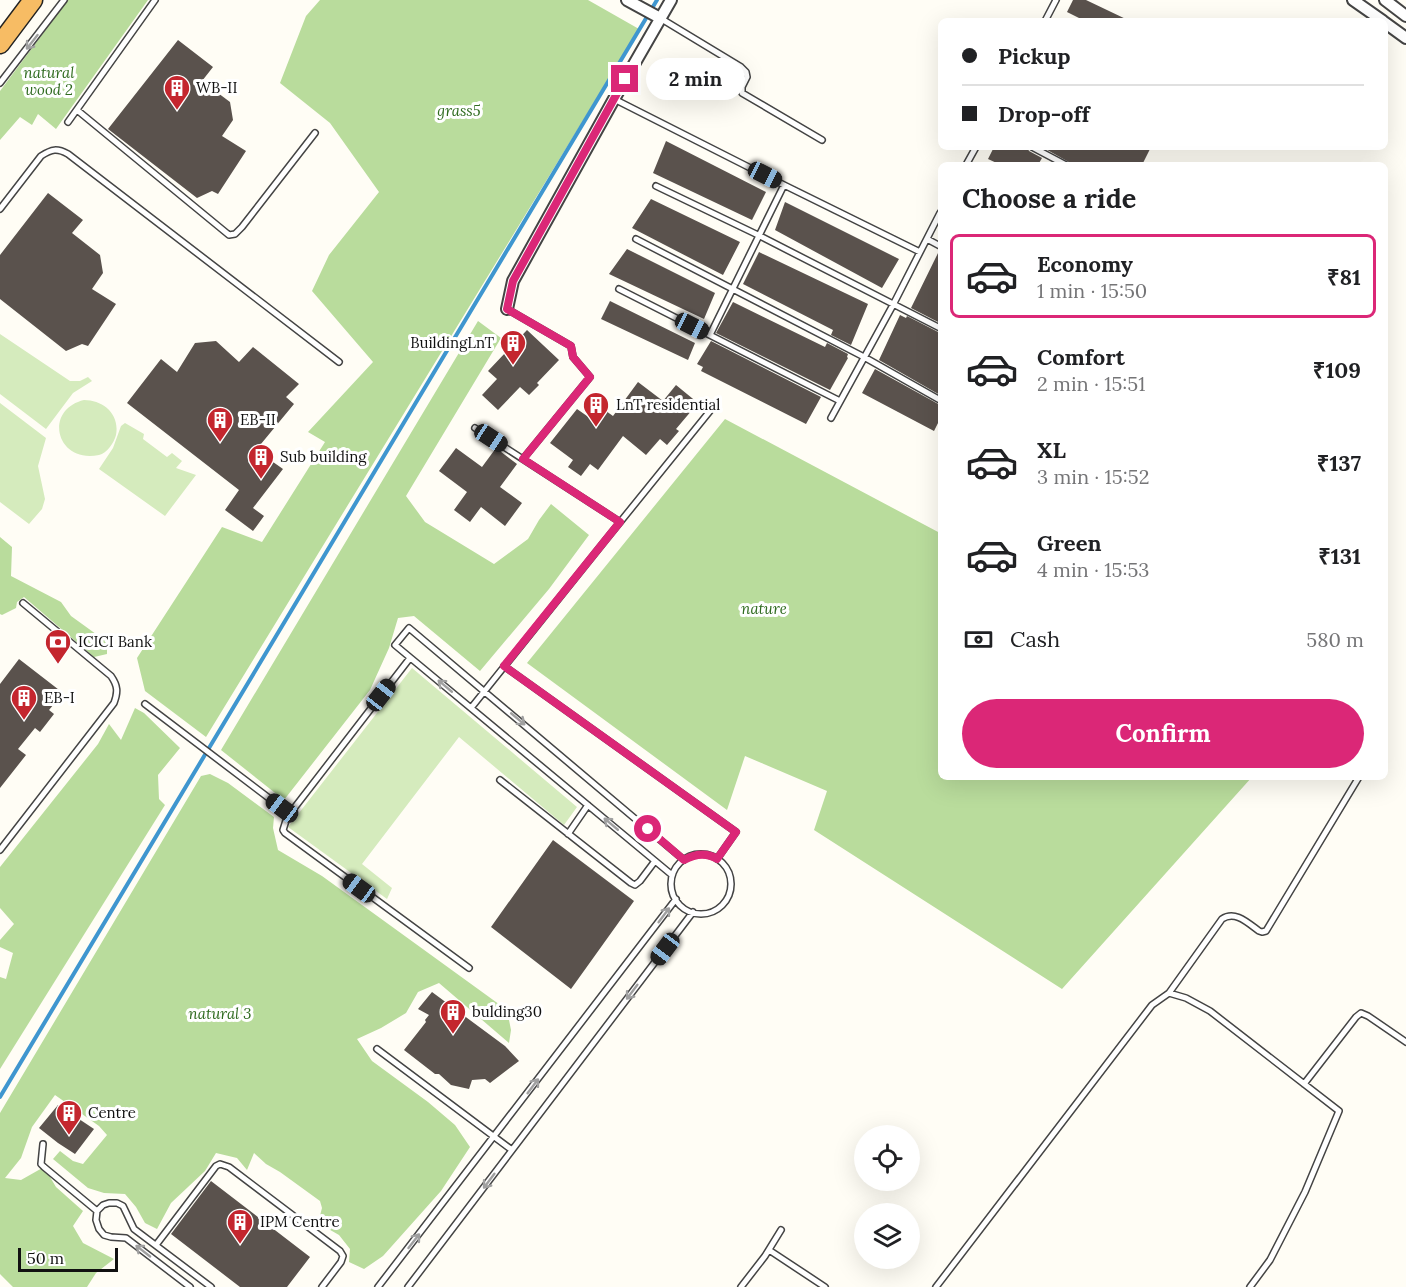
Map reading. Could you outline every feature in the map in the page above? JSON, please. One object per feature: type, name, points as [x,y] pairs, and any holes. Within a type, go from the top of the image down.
[{"type":"highway","points":[[0,44],[33,0]]},
{"type":"street","points":[[627,0],[660,18]]},
{"type":"street","points":[[507,309],[513,281],[671,0]]},
{"type":"street","points":[[1353,0],[1378,18]]},
{"type":"street","points":[[1385,0],[1406,16]]},
{"type":"street","points":[[1388,25],[1406,38]]},
{"type":"lane","points":[[0,83],[64,0]]},
{"type":"lane","points":[[68,122],[155,0]]},
{"type":"lane","points":[[1046,18],[1056,0]]},
{"type":"lane","points":[[660,18],[741,67],[747,77],[742,93],[822,140]]},
{"type":"lane","points":[[614,99],[920,252]]},
{"type":"lane","points":[[77,110],[229,235],[235,234],[242,227],[315,133]]},
{"type":"lane","points":[[0,209],[41,156],[50,150],[59,149],[339,362]]},
{"type":"lane","points":[[1038,150],[1060,162]]},
{"type":"lane","points":[[710,335],[731,288],[784,185]]},
{"type":"lane","points":[[656,186],[938,327]]},
{"type":"lane","points":[[831,418],[894,304],[938,217]]},
{"type":"lane","points":[[636,239],[938,398]]},
{"type":"lane","points":[[927,239],[938,245]]},
{"type":"lane","points":[[619,289],[840,401]]},
{"type":"lane","points":[[507,309],[571,346],[573,357],[590,377],[523,459]]},
{"type":"lane","points":[[471,708],[714,406]]},
{"type":"lane","points":[[475,428],[620,522]]},
{"type":"lane","points":[[0,850],[114,704],[118,694],[111,676],[23,603]]},
{"type":"lane","points":[[672,875],[395,645],[409,628],[684,860]]},
{"type":"lane","points":[[145,704],[282,808],[289,810],[295,807],[410,657]]},
{"type":"lane","points":[[504,666],[736,832],[717,859]]},
{"type":"lane","points":[[500,780],[631,883],[635,885],[640,881],[656,861]]},
{"type":"lane","points":[[936,1287],[1152,1005],[1169,993],[1222,918],[1235,915],[1259,931],[1266,931],[1357,780]]},
{"type":"lane","points":[[568,834],[588,805]]},
{"type":"lane","points":[[289,810],[284,827],[285,833],[469,968]]},
{"type":"lane","points":[[703,854],[713,856],[722,862],[731,881],[726,900],[719,907],[702,914],[684,908],[676,899],[671,885],[672,875],[676,867],[684,860],[693,855],[703,854]]},
{"type":"lane","points":[[378,1287],[676,899]]},
{"type":"lane","points":[[408,1287],[693,912]]},
{"type":"lane","points":[[1169,993],[1186,998],[1210,1011],[1339,1111],[1305,1192],[1270,1260],[1250,1287]]},
{"type":"lane","points":[[1304,1084],[1361,1013],[1406,1042]]},
{"type":"lane","points":[[377,1050],[512,1150]]},
{"type":"lane","points":[[43,1144],[41,1164],[97,1211]]},
{"type":"lane","points":[[156,1245],[216,1166],[220,1164],[229,1167],[340,1251],[343,1256],[341,1262],[322,1287]]},
{"type":"lane","points":[[190,1287],[126,1238],[111,1238],[104,1235],[96,1220],[97,1211],[109,1203],[123,1206],[134,1229],[211,1287]]},
{"type":"lane","points":[[741,1287],[781,1230]]},
{"type":"lane","points":[[769,1250],[825,1287]]},
{"type":"green space","name":"natural wood 2","points":[[68,0],[148,0],[56,129],[38,114],[32,125],[20,117],[0,140],[0,91]]},
{"type":"green space","name":"grass5","points":[[320,0],[588,0],[639,29],[206,737],[145,691],[137,658],[222,527],[262,542],[325,442],[308,432],[373,362],[312,291],[329,255],[379,192],[330,123],[280,83],[306,16]]},
{"type":"green space","points":[[478,321],[501,338],[406,496],[425,522],[494,564],[528,539],[551,504],[589,535],[549,589],[480,671],[414,616],[398,618],[389,648],[370,690],[284,800],[221,750]]},
{"type":"green space","points":[[0,334],[70,381],[80,381],[88,377],[92,381],[73,393],[46,429],[0,394]]},
{"type":"green space","points":[[84,400],[98,403],[109,410],[117,427],[114,441],[107,450],[99,455],[84,456],[73,452],[60,435],[59,424],[63,414],[71,406]]},
{"type":"green space","points":[[0,403],[46,438],[38,466],[45,499],[42,509],[29,524],[0,502]]},
{"type":"green space","name":"nature","points":[[725,419],[938,532],[938,780],[1249,780],[1062,989],[814,830],[827,791],[745,756],[727,810],[527,663]]},
{"type":"green space","points":[[125,423],[144,434],[143,439],[167,457],[172,453],[182,461],[176,468],[196,475],[165,516],[99,469],[113,448],[121,426]]},
{"type":"green space","points":[[0,537],[12,547],[11,576],[61,602],[71,616],[107,642],[107,654],[94,657],[24,597],[17,602],[16,608],[0,614]]},
{"type":"green space","points":[[412,668],[577,807],[564,825],[459,737],[362,864],[392,888],[387,899],[288,827]]},
{"type":"green space","points":[[135,708],[144,713],[180,748],[158,775],[159,799],[165,805],[0,1069],[0,977],[6,979],[13,953],[0,947],[0,940],[14,924],[0,908],[0,867],[98,744],[109,724],[121,740]]},
{"type":"green space","name":"natural 3","points":[[210,774],[228,783],[274,817],[273,828],[278,850],[322,876],[507,1010],[511,1030],[509,1043],[439,983],[418,992],[406,1013],[357,1039],[372,1061],[455,1125],[470,1147],[441,1191],[383,1256],[364,1269],[349,1262],[350,1249],[339,1235],[318,1223],[322,1208],[320,1201],[266,1164],[254,1153],[247,1170],[237,1158],[216,1153],[205,1171],[171,1203],[157,1229],[145,1223],[125,1194],[104,1193],[88,1188],[53,1159],[60,1151],[73,1161],[83,1164],[107,1135],[99,1126],[55,1095],[32,1127],[21,1158],[5,1178],[21,1180],[44,1167],[56,1187],[83,1211],[73,1226],[83,1243],[114,1259],[96,1273],[87,1287],[13,1287],[0,1274],[0,1113],[201,776]]},
{"type":"building","points":[[1073,0],[1086,0],[1124,18],[1079,18],[1067,12]]},
{"type":"building","name":"WB-II","points":[[178,40],[213,67],[202,81],[230,102],[233,120],[222,136],[246,151],[218,194],[212,191],[197,198],[108,129]]},
{"type":"building","points":[[666,141],[766,192],[752,220],[653,173]]},
{"type":"building","points":[[992,150],[1028,150],[1042,158],[1040,162],[994,162],[988,159]]},
{"type":"building","points":[[1047,150],[1150,150],[1144,162],[1069,162]]},
{"type":"building","points":[[48,193],[83,220],[72,233],[100,255],[103,273],[92,289],[116,304],[88,346],[82,344],[66,351],[0,299],[0,255]]},
{"type":"building","points":[[651,199],[740,242],[723,275],[632,228]]},
{"type":"building","points":[[785,202],[899,259],[882,288],[775,230]]},
{"type":"building","points":[[627,249],[715,293],[704,319],[609,274]]},
{"type":"building","points":[[759,252],[868,304],[851,345],[831,335],[833,330],[743,284]]},
{"type":"building","points":[[938,253],[938,322],[911,308]]},
{"type":"building","points":[[610,301],[695,343],[688,360],[601,319]]},
{"type":"building","points":[[733,302],[825,347],[827,343],[848,354],[830,390],[716,333]]},
{"type":"building","points":[[900,315],[906,318],[907,316],[938,332],[938,394],[879,360]]},
{"type":"building","name":"BuildingLnT","points":[[527,330],[559,360],[529,395],[520,387],[498,410],[482,395],[497,379],[488,371]]},
{"type":"building","name":"EB-II","points":[[216,341],[239,362],[253,347],[299,384],[286,397],[294,404],[256,450],[283,469],[253,508],[264,516],[253,531],[225,510],[239,490],[127,403],[161,359],[177,372],[195,343]]},
{"type":"building","points":[[711,341],[821,397],[806,424],[701,371],[703,367],[697,364]]},
{"type":"building","points":[[875,369],[938,404],[938,423],[934,431],[862,393]]},
{"type":"building","name":"LnT residential","points":[[638,382],[663,401],[676,385],[698,403],[676,429],[679,431],[667,445],[660,439],[646,455],[623,436],[598,470],[590,464],[581,476],[568,467],[573,460],[550,443],[577,409],[597,423],[606,411],[613,416]]},
{"type":"building","points":[[456,448],[482,467],[496,448],[517,464],[500,487],[522,503],[505,526],[481,507],[470,522],[454,510],[467,492],[439,471]]},
{"type":"building","name":"EB-I","points":[[19,659],[63,693],[49,710],[54,714],[40,732],[35,728],[18,749],[26,755],[0,788],[0,684]]},
{"type":"building","points":[[553,840],[634,901],[571,989],[491,927]]},
{"type":"building","name":"bulding30","points":[[432,992],[505,1046],[519,1061],[490,1083],[485,1079],[472,1080],[469,1089],[451,1085],[404,1050],[426,1022],[429,1015],[418,1009]]},
{"type":"building","name":"Centre","points":[[58,1105],[94,1129],[75,1154],[39,1128]]},
{"type":"building","name":"IPM Centre","points":[[211,1181],[310,1257],[287,1287],[240,1287],[171,1234]]},
{"type":"waterway","points":[[0,1097],[657,0]]},
{"type":"place","name":"WB-II","points":[[177,111]]},
{"type":"place","name":"BuildingLnT","points":[[513,366]]},
{"type":"place","name":"LnT residential","points":[[596,428]]},
{"type":"place","name":"EB-II","points":[[220,443]]},
{"type":"place","name":"Sub building","points":[[261,480]]},
{"type":"place","name":"ICICI Bank","points":[[58,665]]},
{"type":"place","name":"EB-I","points":[[24,721]]},
{"type":"place","name":"bulding30","points":[[453,1035]]},
{"type":"place","name":"Centre","points":[[69,1136]]},
{"type":"place","name":"IPM Centre","points":[[240,1245]]},
{"type":"route","points":[[625,79],[513,281],[507,309],[571,346],[573,357],[590,377],[523,459],[620,522],[504,666],[736,832],[717,859],[703,854],[693,855],[684,860],[648,829]]}]
